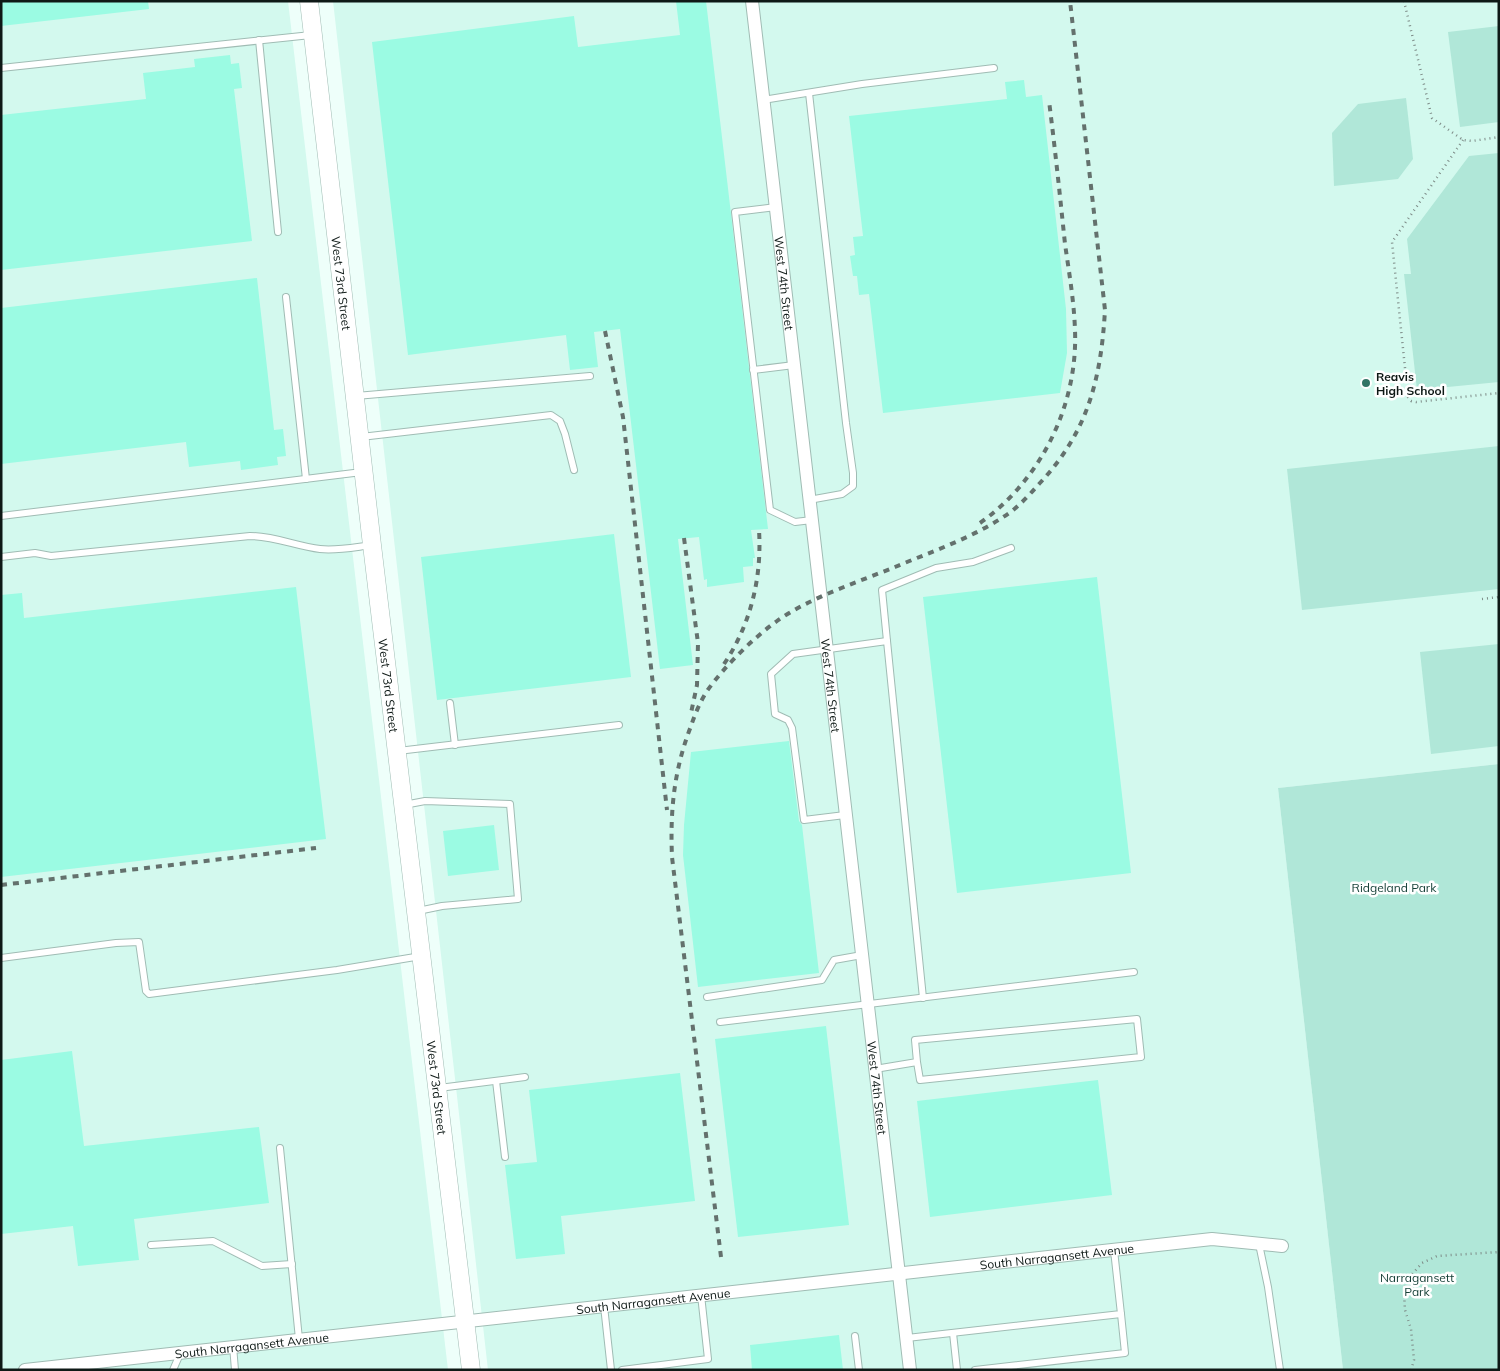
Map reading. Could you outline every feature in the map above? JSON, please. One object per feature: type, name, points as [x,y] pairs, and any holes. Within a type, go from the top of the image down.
[{"type":"street","name":"West 73rd Street","points":[[310,1],[372,545],[472,1370]]},
{"type":"street","name":"West 74th Street","points":[[752,1],[910,1370]]},
{"type":"street","name":"South Narragansett Avenue","points":[[25,1370],[1212,1239],[1282,1246]]},
{"type":"lane","points":[[1,68],[313,34]]},
{"type":"lane","points":[[259,40],[278,232]]},
{"type":"lane","points":[[763,100],[862,84],[994,68]]},
{"type":"lane","points":[[809,93],[853,472],[853,486],[842,494],[809,500]]},
{"type":"lane","points":[[776,206],[735,212],[753,370],[770,510],[795,522],[812,520]]},
{"type":"lane","points":[[286,297],[306,478]]},
{"type":"lane","points":[[753,370],[794,365]]},
{"type":"lane","points":[[355,396],[590,376]]},
{"type":"lane","points":[[360,437],[551,415],[560,422],[566,434],[574,470]]},
{"type":"lane","points":[[1,516],[364,472]]},
{"type":"lane","points":[[1,557],[35,553],[51,556],[250,536],[280,539],[318,549],[372,545]]},
{"type":"lane","points":[[923,998],[882,590],[936,568],[973,562],[1010,548]]},
{"type":"lane","points":[[845,816],[804,820],[792,728],[788,720],[775,714],[771,674],[793,654],[887,641]]},
{"type":"lane","points":[[450,702],[455,744]]},
{"type":"lane","points":[[397,751],[619,725]]},
{"type":"lane","points":[[404,805],[425,801],[510,804],[518,899],[442,906],[417,912]]},
{"type":"lane","points":[[1,958],[116,943],[139,942],[146,991],[149,994],[336,970],[422,955]]},
{"type":"lane","points":[[707,997],[822,980],[834,960],[862,955]]},
{"type":"lane","points":[[720,1022],[1134,972]]},
{"type":"lane","points":[[1137,1019],[1141,1057],[920,1080],[917,1062],[915,1040],[1137,1019]]},
{"type":"lane","points":[[875,1069],[917,1062]]},
{"type":"lane","points":[[438,1088],[525,1077]]},
{"type":"lane","points":[[496,1081],[505,1156]]},
{"type":"lane","points":[[280,1148],[300,1339]]},
{"type":"lane","points":[[151,1245],[213,1241],[262,1266],[292,1264]]},
{"type":"lane","points":[[1259,1244],[1268,1286],[1280,1370]]},
{"type":"lane","points":[[975,1370],[1125,1353],[1114,1250]]},
{"type":"lane","points":[[622,1370],[676,1367],[708,1359],[701,1295]]},
{"type":"lane","points":[[604,1306],[611,1370]]},
{"type":"lane","points":[[906,1338],[1121,1314]]},
{"type":"lane","points":[[953,1333],[957,1370]]},
{"type":"lane","points":[[855,1336],[859,1370]]},
{"type":"lane","points":[[233,1346],[235,1370]]},
{"type":"lane","points":[[173,1370],[180,1352]]},
{"type":"path","points":[[1404,1],[1432,118],[1463,140],[1472,141],[1499,137]]},
{"type":"path","points":[[1463,140],[1392,242],[1408,393],[1411,401],[1416,402],[1499,393]]},
{"type":"path","points":[[1482,599],[1499,597]]},
{"type":"path","points":[[1411,1370],[1414,1360],[1411,1329],[1405,1310],[1404,1293],[1406,1280],[1422,1262],[1437,1256],[1499,1252]]},
{"type":"shaded area","points":[[1,1],[288,1],[448,1370],[1,1370]]},
{"type":"shaded area","points":[[333,1],[1499,1],[1499,764],[1278,788],[1343,1370],[488,1370]]},
{"type":"green space","points":[[1499,26],[1499,122],[1460,127],[1448,32]]},
{"type":"green space","points":[[1406,98],[1413,159],[1398,179],[1334,186],[1332,133],[1358,104]]},
{"type":"green space","points":[[1499,153],[1499,382],[1417,390],[1404,274],[1411,274],[1407,239],[1469,156]]},
{"type":"green space","points":[[1499,446],[1499,589],[1302,610],[1287,469]]},
{"type":"green space","points":[[1499,644],[1499,746],[1431,754],[1420,652]]},
{"type":"green space","name":"Ridgeland Park","points":[[1499,764],[1499,1370],[1343,1370],[1278,788]]},
{"type":"building","points":[[1,1],[148,1],[149,9],[1,26]]},
{"type":"building","points":[[676,1],[706,1],[768,529],[751,530],[755,558],[753,558],[753,566],[743,567],[744,582],[707,587],[707,579],[704,580],[699,537],[678,539],[693,665],[660,669],[620,329],[594,332],[598,367],[570,370],[566,335],[408,355],[372,42],[574,16],[578,47],[680,35]]},
{"type":"building","points":[[230,55],[231,64],[239,63],[242,88],[234,89],[252,241],[1,270],[1,115],[146,99],[143,73],[195,67],[194,59]]},
{"type":"building","points":[[1024,80],[1026,97],[1042,95],[1066,309],[1067,353],[1060,393],[883,413],[869,294],[859,295],[857,276],[853,276],[850,256],[855,255],[853,237],[863,236],[849,116],[1007,99],[1005,82]]},
{"type":"building","points":[[257,278],[274,430],[283,429],[286,456],[277,457],[278,465],[241,470],[240,461],[189,467],[186,442],[1,464],[1,308]]},
{"type":"building","points":[[614,534],[631,677],[437,700],[421,557]]},
{"type":"building","points":[[1097,577],[1131,873],[957,893],[923,597]]},
{"type":"building","points":[[296,587],[326,839],[1,877],[1,595],[22,593],[24,618]]},
{"type":"building","points":[[789,741],[799,821],[802,825],[819,973],[698,987],[683,855],[691,752]]},
{"type":"building","points":[[494,825],[499,870],[448,876],[443,831]]},
{"type":"building","points":[[826,1026],[849,1225],[738,1237],[715,1039]]},
{"type":"building","points":[[72,1051],[84,1146],[259,1127],[269,1203],[134,1219],[139,1260],[78,1266],[73,1226],[1,1234],[1,1060]]},
{"type":"building","points":[[680,1073],[695,1201],[561,1216],[565,1254],[516,1259],[505,1165],[537,1162],[529,1090]]},
{"type":"building","points":[[1098,1080],[1112,1195],[930,1217],[917,1101]]},
{"type":"building","points":[[839,1335],[843,1370],[752,1370],[750,1345]]},
{"type":"railway","points":[[721,1257],[672,857],[674,790],[685,742],[694,717],[707,691],[730,663],[758,636],[777,621],[804,605],[955,542],[984,528],[1012,511],[1056,464],[1080,424],[1095,382],[1100,359],[1105,310],[1070,1]]},
{"type":"railway","points":[[980,523],[1002,505],[1038,463],[1052,438],[1070,386],[1075,330],[1049,101]]},
{"type":"railway","points":[[605,331],[623,417],[667,810]]},
{"type":"railway","points":[[724,664],[741,633],[753,600],[759,565],[759,530]]},
{"type":"railway","points":[[684,538],[698,643],[697,685],[691,713]]},
{"type":"railway","points":[[1,885],[316,848]]},
{"type":"place","name":"Reavis High School","points":[[1366,383]]},
{"type":"park label","name":"Narragansett Park","points":[[1417,1284]]}]
